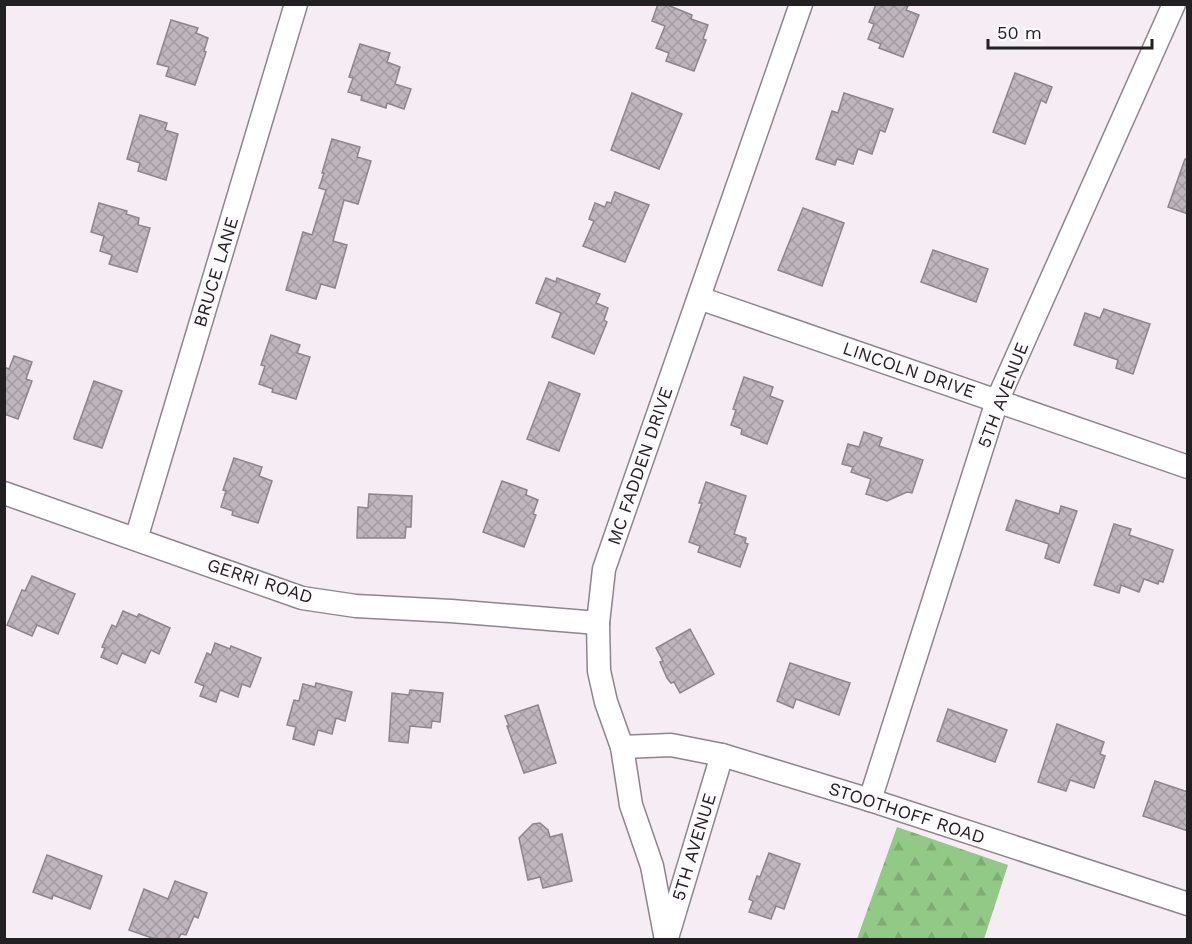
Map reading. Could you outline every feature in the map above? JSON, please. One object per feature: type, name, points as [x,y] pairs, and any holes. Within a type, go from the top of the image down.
[{"type":"street","name":"BRUCE LANE","points":[[136,539],[296,4]]},
{"type":"street","name":"MC FADDEN DRIVE","points":[[666,939],[652,866],[631,805],[622,747],[606,702],[599,672],[598,623],[604,569],[801,4]]},
{"type":"street","name":"5TH AVENUE","points":[[870,800],[997,401],[1174,4]]},
{"type":"street","name":"LINCOLN DRIVE","points":[[699,298],[1188,467]]},
{"type":"street","name":"GERRI ROAD","points":[[4,493],[302,598],[356,606],[598,623]]},
{"type":"street","name":"STOOTHOFF ROAD","points":[[622,747],[671,745],[722,755],[870,800],[1188,904]]},
{"type":"street","name":"5TH AVENUE","points":[[666,939],[722,755]]},
{"type":"green space","points":[[897,827],[1008,865],[984,939],[857,939]]},
{"type":"building","points":[[658,4],[665,4],[692,15],[691,19],[708,25],[703,39],[706,40],[694,71],[666,61],[669,53],[656,48],[665,26],[652,21]]},
{"type":"building","points":[[876,4],[909,4],[906,10],[919,15],[903,57],[879,48],[881,44],[868,39],[874,24],[869,22]]},
{"type":"building","points":[[171,20],[198,28],[196,33],[208,38],[204,51],[206,52],[195,85],[166,76],[169,67],[157,64]]},
{"type":"building","points":[[360,44],[390,53],[387,62],[400,67],[395,84],[411,89],[404,109],[387,103],[386,108],[361,100],[362,96],[348,92],[353,78],[349,77]]},
{"type":"building","points":[[1015,73],[1052,87],[1046,103],[1041,100],[1025,144],[993,132]]},
{"type":"building","points":[[632,93],[682,114],[659,169],[611,150]]},
{"type":"building","points":[[844,93],[893,109],[885,132],[880,130],[872,154],[858,149],[853,164],[837,159],[835,165],[816,159],[832,111],[838,113]]},
{"type":"building","points":[[140,115],[167,123],[165,130],[178,134],[166,180],[138,171],[140,163],[127,159]]},
{"type":"building","points":[[332,139],[360,147],[357,157],[371,161],[358,204],[344,200],[333,241],[347,245],[335,288],[321,284],[316,299],[286,290],[303,232],[312,235],[326,190],[319,188]]},
{"type":"building","points":[[1185,159],[1188,159],[1188,214],[1168,207]]},
{"type":"building","points":[[615,192],[649,205],[625,262],[583,246],[594,221],[589,219],[595,203],[605,207],[607,202],[611,203]]},
{"type":"building","points":[[99,203],[127,211],[126,214],[139,218],[138,225],[150,228],[137,272],[109,264],[112,255],[100,251],[104,236],[91,232]]},
{"type":"building","points":[[803,208],[844,223],[822,286],[778,270]]},
{"type":"building","points":[[933,250],[988,269],[976,302],[921,282]]},
{"type":"building","points":[[546,278],[556,282],[557,278],[600,294],[596,303],[608,308],[604,320],[607,322],[594,354],[552,337],[561,313],[536,303]]},
{"type":"building","points":[[1104,309],[1150,324],[1133,374],[1116,368],[1118,360],[1074,345],[1085,313],[1100,318]]},
{"type":"building","points":[[271,335],[300,345],[297,353],[310,357],[296,399],[272,392],[273,389],[259,384],[265,366],[261,365]]},
{"type":"building","points":[[14,356],[32,362],[26,379],[32,381],[18,419],[4,414],[4,367],[9,369]]},
{"type":"building","points":[[744,377],[773,387],[770,396],[783,401],[767,444],[741,434],[742,429],[731,425],[736,410],[733,409]]},
{"type":"building","points":[[94,381],[122,391],[102,448],[74,439]]},
{"type":"building","points":[[549,382],[580,394],[559,451],[527,439]]},
{"type":"building","points":[[864,432],[882,438],[879,446],[923,460],[912,493],[907,492],[887,501],[866,494],[871,479],[851,472],[853,467],[842,464],[848,444],[859,447]]},
{"type":"building","points":[[234,458],[262,467],[259,476],[272,481],[258,523],[232,515],[233,511],[221,507],[226,491],[223,490]]},
{"type":"building","points":[[502,481],[527,490],[526,495],[538,500],[533,514],[536,515],[524,547],[483,532]]},
{"type":"building","points":[[706,482],[746,496],[734,534],[746,538],[745,543],[748,544],[740,567],[698,552],[700,546],[689,542],[702,503],[699,503]]},
{"type":"building","points":[[369,494],[412,496],[411,527],[406,527],[405,538],[357,538],[358,507],[368,508]]},
{"type":"building","points":[[1016,500],[1059,514],[1061,506],[1077,511],[1059,563],[1045,558],[1049,544],[1006,530]]},
{"type":"building","points":[[1114,524],[1131,529],[1129,535],[1173,550],[1163,582],[1159,581],[1158,584],[1144,579],[1139,592],[1121,585],[1119,593],[1094,585]]},
{"type":"building","points":[[32,576],[75,594],[58,634],[37,625],[32,636],[7,625],[22,590],[25,591]]},
{"type":"building","points":[[123,611],[137,617],[139,614],[170,628],[159,654],[151,650],[145,663],[122,653],[117,664],[101,657],[105,648],[102,647],[112,625],[116,627]]},
{"type":"building","points":[[690,629],[714,674],[680,693],[674,682],[671,683],[667,678],[660,662],[663,661],[656,648]]},
{"type":"building","points":[[215,643],[230,649],[231,646],[261,658],[250,687],[242,684],[238,697],[220,690],[216,702],[200,696],[204,686],[195,682],[207,653],[211,655]]},
{"type":"building","points":[[790,663],[850,683],[839,715],[796,699],[793,708],[777,701]]},
{"type":"building","points":[[316,683],[352,692],[345,721],[336,718],[332,734],[318,730],[314,745],[293,739],[296,727],[287,725],[294,700],[299,701],[303,684],[315,687]]},
{"type":"building","points":[[410,690],[443,693],[440,722],[432,721],[431,728],[410,726],[408,743],[389,741],[392,693],[409,695]]},
{"type":"building","points":[[538,705],[556,763],[524,773],[505,716]]},
{"type":"building","points":[[948,709],[1007,730],[995,762],[937,741]]},
{"type":"building","points":[[1057,724],[1104,742],[1100,754],[1105,756],[1094,788],[1070,780],[1066,791],[1038,782]]},
{"type":"building","points":[[1155,781],[1188,792],[1188,831],[1143,816]]},
{"type":"building","points":[[540,823],[548,830],[550,837],[562,834],[572,881],[543,888],[540,877],[528,880],[519,838],[533,824]]},
{"type":"building","points":[[769,853],[800,864],[784,909],[776,906],[771,919],[749,912],[753,901],[749,899],[757,876],[760,877]]},
{"type":"building","points":[[47,855],[102,876],[90,909],[53,895],[52,899],[33,892]]},
{"type":"building","points":[[175,881],[207,893],[198,918],[194,916],[186,935],[181,934],[178,939],[155,939],[129,930],[144,889],[168,899]]}]
